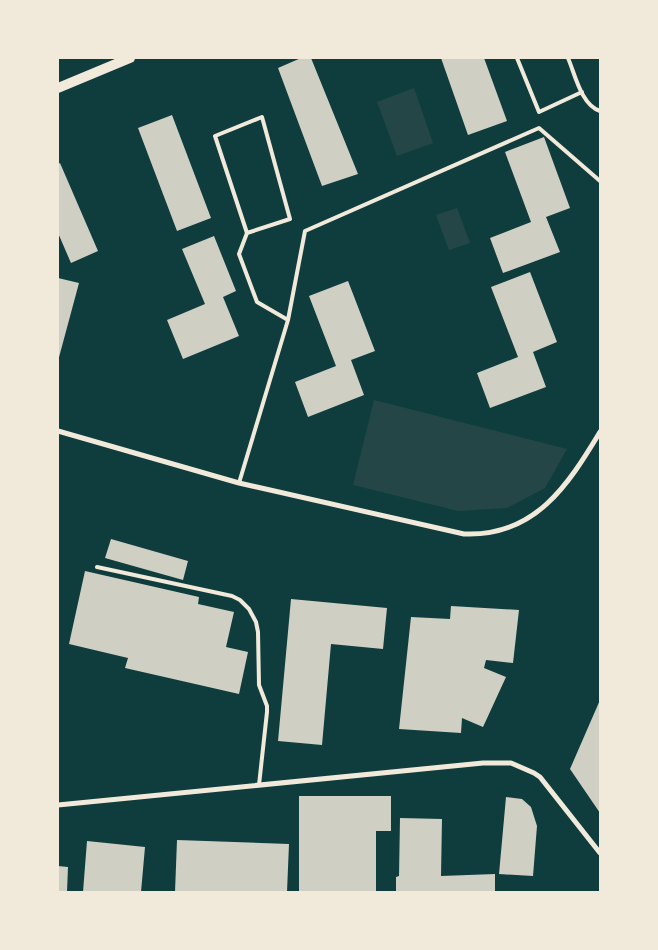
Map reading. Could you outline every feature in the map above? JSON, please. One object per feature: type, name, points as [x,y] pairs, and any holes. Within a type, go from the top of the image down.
[{"type":"main road","points":[[58,88],[130,58]]},
{"type":"street","points":[[58,431],[239,483],[464,534],[487,533],[508,528],[524,520],[550,502],[575,472],[600,432]]},
{"type":"street","points":[[58,805],[483,763],[511,763],[526,768],[540,777],[600,853]]},
{"type":"lane","points":[[517,58],[539,112],[582,92]]},
{"type":"lane","points":[[568,58],[586,100],[600,111]]},
{"type":"lane","points":[[247,233],[290,219],[262,117],[215,136],[247,233],[239,254],[257,302],[288,320]]},
{"type":"lane","points":[[239,483],[288,320],[305,231],[539,128],[600,181]]},
{"type":"lane","points":[[97,567],[232,596],[240,600],[249,609],[256,622],[258,632],[259,685],[267,706],[259,785]]},
{"type":"shaded area","points":[[414,88],[433,143],[397,156],[377,102]]},
{"type":"shaded area","points":[[457,208],[470,243],[449,250],[436,215]]},
{"type":"shaded area","points":[[374,400],[567,449],[545,488],[507,508],[458,511],[353,485]]},
{"type":"building","points":[[301,58],[311,58],[358,174],[322,186],[278,68]]},
{"type":"building","points":[[441,58],[484,58],[507,121],[468,135]]},
{"type":"building","points":[[172,115],[211,218],[177,231],[138,128]]},
{"type":"building","points":[[544,137],[570,208],[546,217],[560,252],[503,273],[490,238],[531,222],[505,152]]},
{"type":"building","points":[[60,163],[98,251],[71,263],[58,233],[58,164]]},
{"type":"building","points":[[214,236],[236,291],[223,297],[239,336],[183,359],[167,320],[205,304],[182,249]]},
{"type":"building","points":[[530,272],[557,342],[533,352],[546,387],[490,408],[477,373],[518,357],[491,287]]},
{"type":"building","points":[[58,278],[79,283],[58,361]]},
{"type":"building","points":[[348,281],[375,351],[351,360],[364,395],[308,417],[295,382],[336,366],[309,296]]},
{"type":"building","points":[[111,539],[188,561],[183,580],[105,558]]},
{"type":"building","points":[[85,571],[199,597],[198,604],[234,612],[226,647],[248,652],[239,694],[125,668],[128,658],[69,644]]},
{"type":"building","points":[[291,599],[387,608],[383,649],[331,644],[322,745],[278,741]]},
{"type":"building","points":[[451,606],[519,610],[513,663],[486,660],[484,668],[506,677],[483,727],[462,718],[461,733],[399,729],[411,617],[450,619]]},
{"type":"building","points":[[600,700],[600,813],[570,769]]},
{"type":"building","points":[[299,796],[391,796],[391,831],[376,831],[376,892],[299,892]]},
{"type":"building","points":[[506,797],[522,799],[531,807],[537,826],[533,876],[499,874]]},
{"type":"building","points":[[400,818],[442,819],[441,876],[495,874],[495,892],[396,892],[396,877],[399,876]]},
{"type":"building","points":[[177,840],[289,844],[287,892],[175,892]]},
{"type":"building","points":[[87,841],[145,847],[141,892],[83,892]]},
{"type":"building","points":[[58,866],[68,867],[67,892],[58,892]]}]
